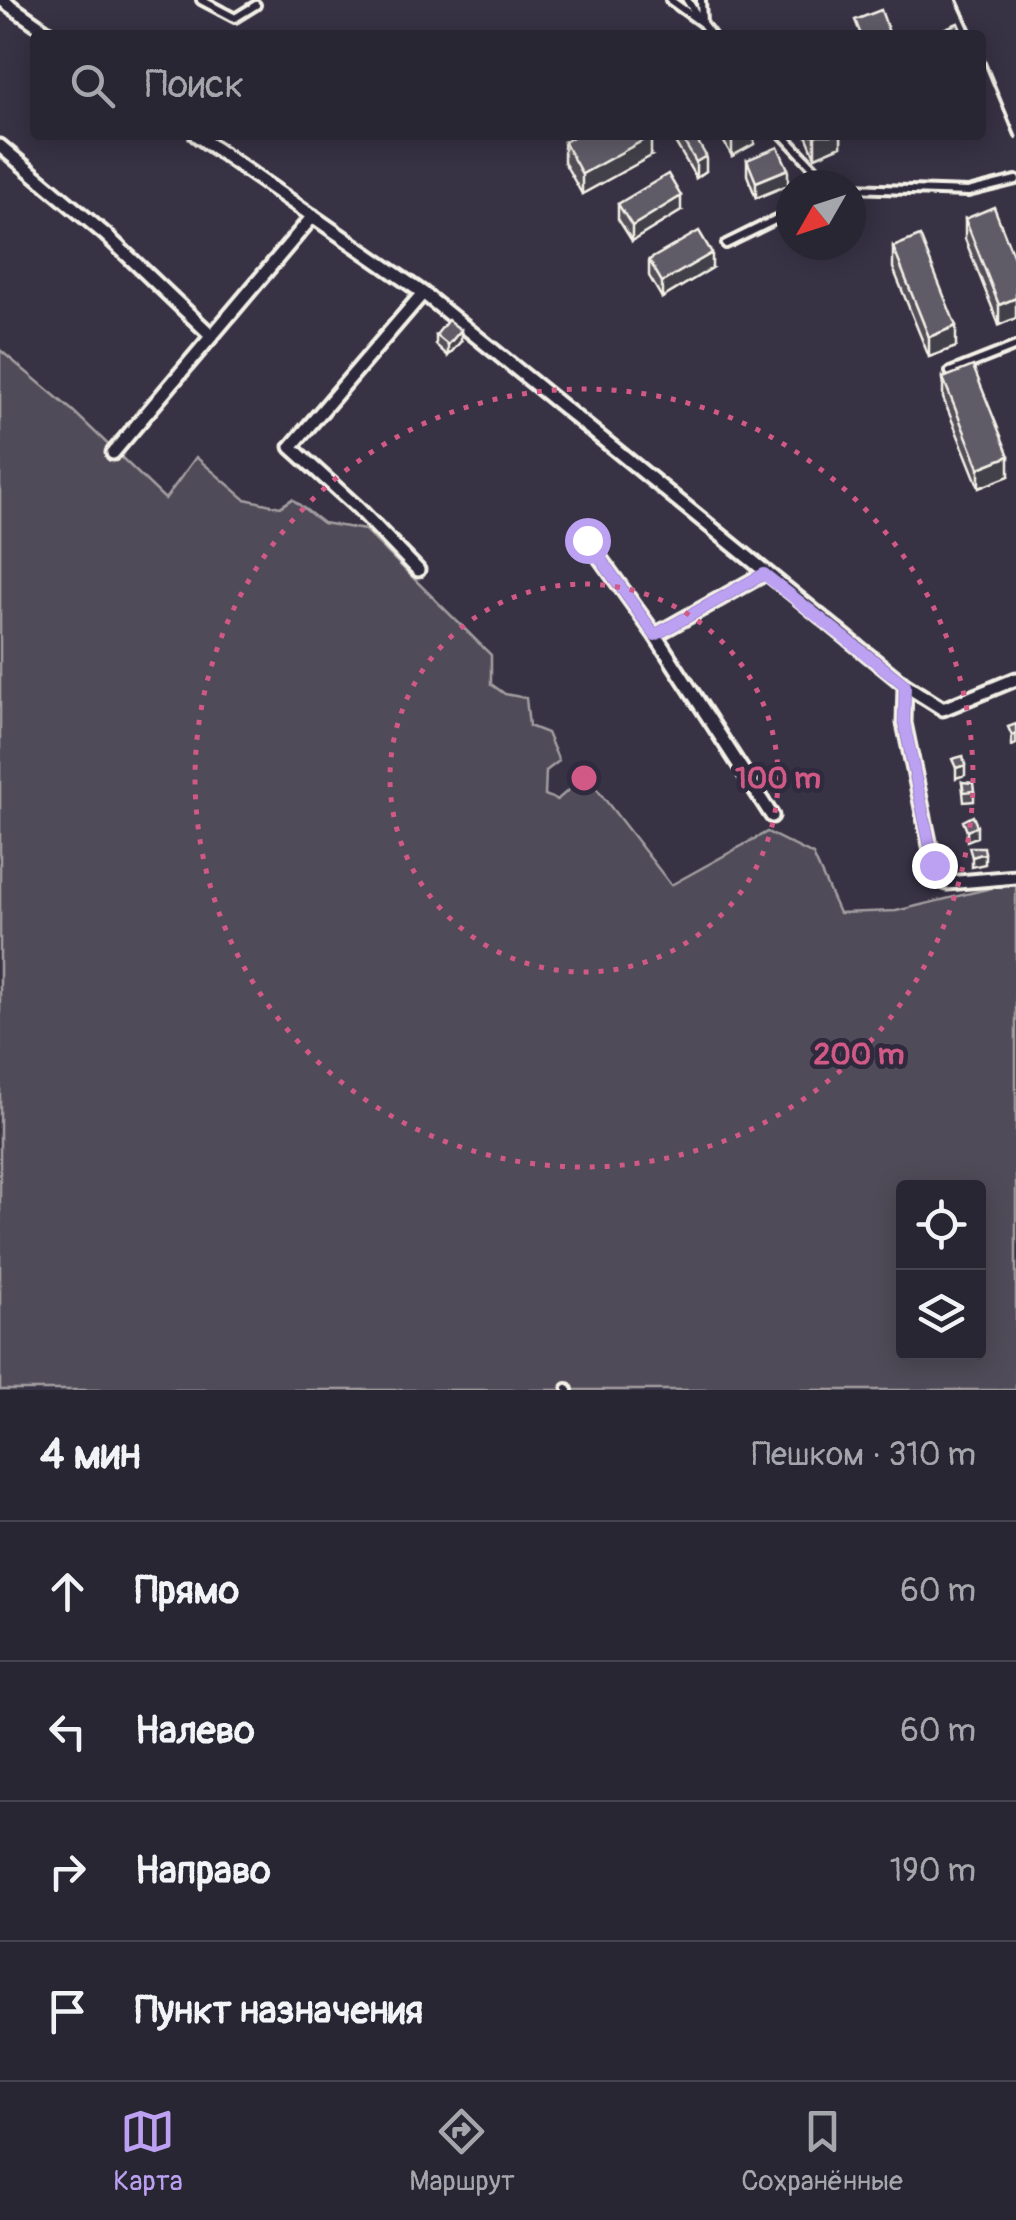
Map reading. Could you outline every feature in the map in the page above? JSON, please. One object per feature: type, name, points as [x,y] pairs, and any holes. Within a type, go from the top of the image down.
[{"type":"street","points":[[2,0],[45,30]]},
{"type":"street","points":[[203,140],[423,292],[764,574],[905,685],[942,709],[1016,679]]},
{"type":"street","points":[[0,146],[106,235],[212,336]]},
{"type":"street","points":[[113,453],[313,216]]},
{"type":"street","points":[[418,570],[358,508],[290,448],[423,292]]},
{"type":"street","points":[[587,540],[655,635],[772,816]]},
{"type":"street","points":[[655,635],[764,574]]},
{"type":"street","points":[[905,685],[904,722],[934,865],[947,882],[1016,876]]},
{"type":"lane","points":[[201,0],[235,18],[256,5]]},
{"type":"lane","points":[[670,0],[702,23]]},
{"type":"lane","points":[[687,0],[707,30]]},
{"type":"lane","points":[[701,0],[702,23]]},
{"type":"lane","points":[[788,140],[816,170]]},
{"type":"lane","points":[[866,189],[968,192],[1016,180]]},
{"type":"lane","points":[[726,244],[776,219]]},
{"type":"lane","points":[[950,372],[1016,346]]},
{"type":"shaded area","points":[[0,350],[73,411],[165,499],[196,457],[245,499],[280,507],[292,499],[323,523],[365,530],[491,655],[491,684],[505,694],[526,698],[529,726],[547,733],[559,761],[546,771],[545,795],[557,800],[586,775],[671,885],[767,832],[813,855],[839,913],[896,911],[1016,882],[1016,1390],[0,1390]]},
{"type":"building","points":[[881,10],[888,30],[859,30],[855,20]]},
{"type":"building","points":[[958,23],[961,30],[941,30]]},
{"type":"building","points":[[568,140],[644,140],[582,174],[564,142]]},
{"type":"building","points":[[683,140],[697,140],[706,156],[696,162]]},
{"type":"building","points":[[778,147],[788,169],[776,170],[776,174],[756,182],[747,160]]},
{"type":"building","points":[[668,174],[681,196],[632,226],[618,204]]},
{"type":"building","points":[[994,207],[1016,263],[1016,298],[999,305],[965,219]]},
{"type":"building","points":[[699,231],[712,253],[662,282],[649,260]]},
{"type":"building","points":[[920,236],[956,326],[929,337],[893,247]]},
{"type":"building","points":[[448,320],[461,330],[448,345],[436,335]]},
{"type":"building","points":[[973,366],[1009,456],[979,468],[943,378]]},
{"type":"building","points":[[963,756],[965,765],[956,768],[952,759]]},
{"type":"building","points":[[962,782],[973,783],[974,791],[964,792]]},
{"type":"building","points":[[973,816],[977,826],[967,831],[963,821]]},
{"type":"building","points":[[969,847],[984,847],[985,853],[972,857]]},
{"type":"railway","points":[[957,0],[971,30]]},
{"type":"railway","points":[[986,65],[1016,138]]},
{"type":"route","points":[[587,540],[655,635],[764,574],[905,685],[904,722],[934,865]]}]
